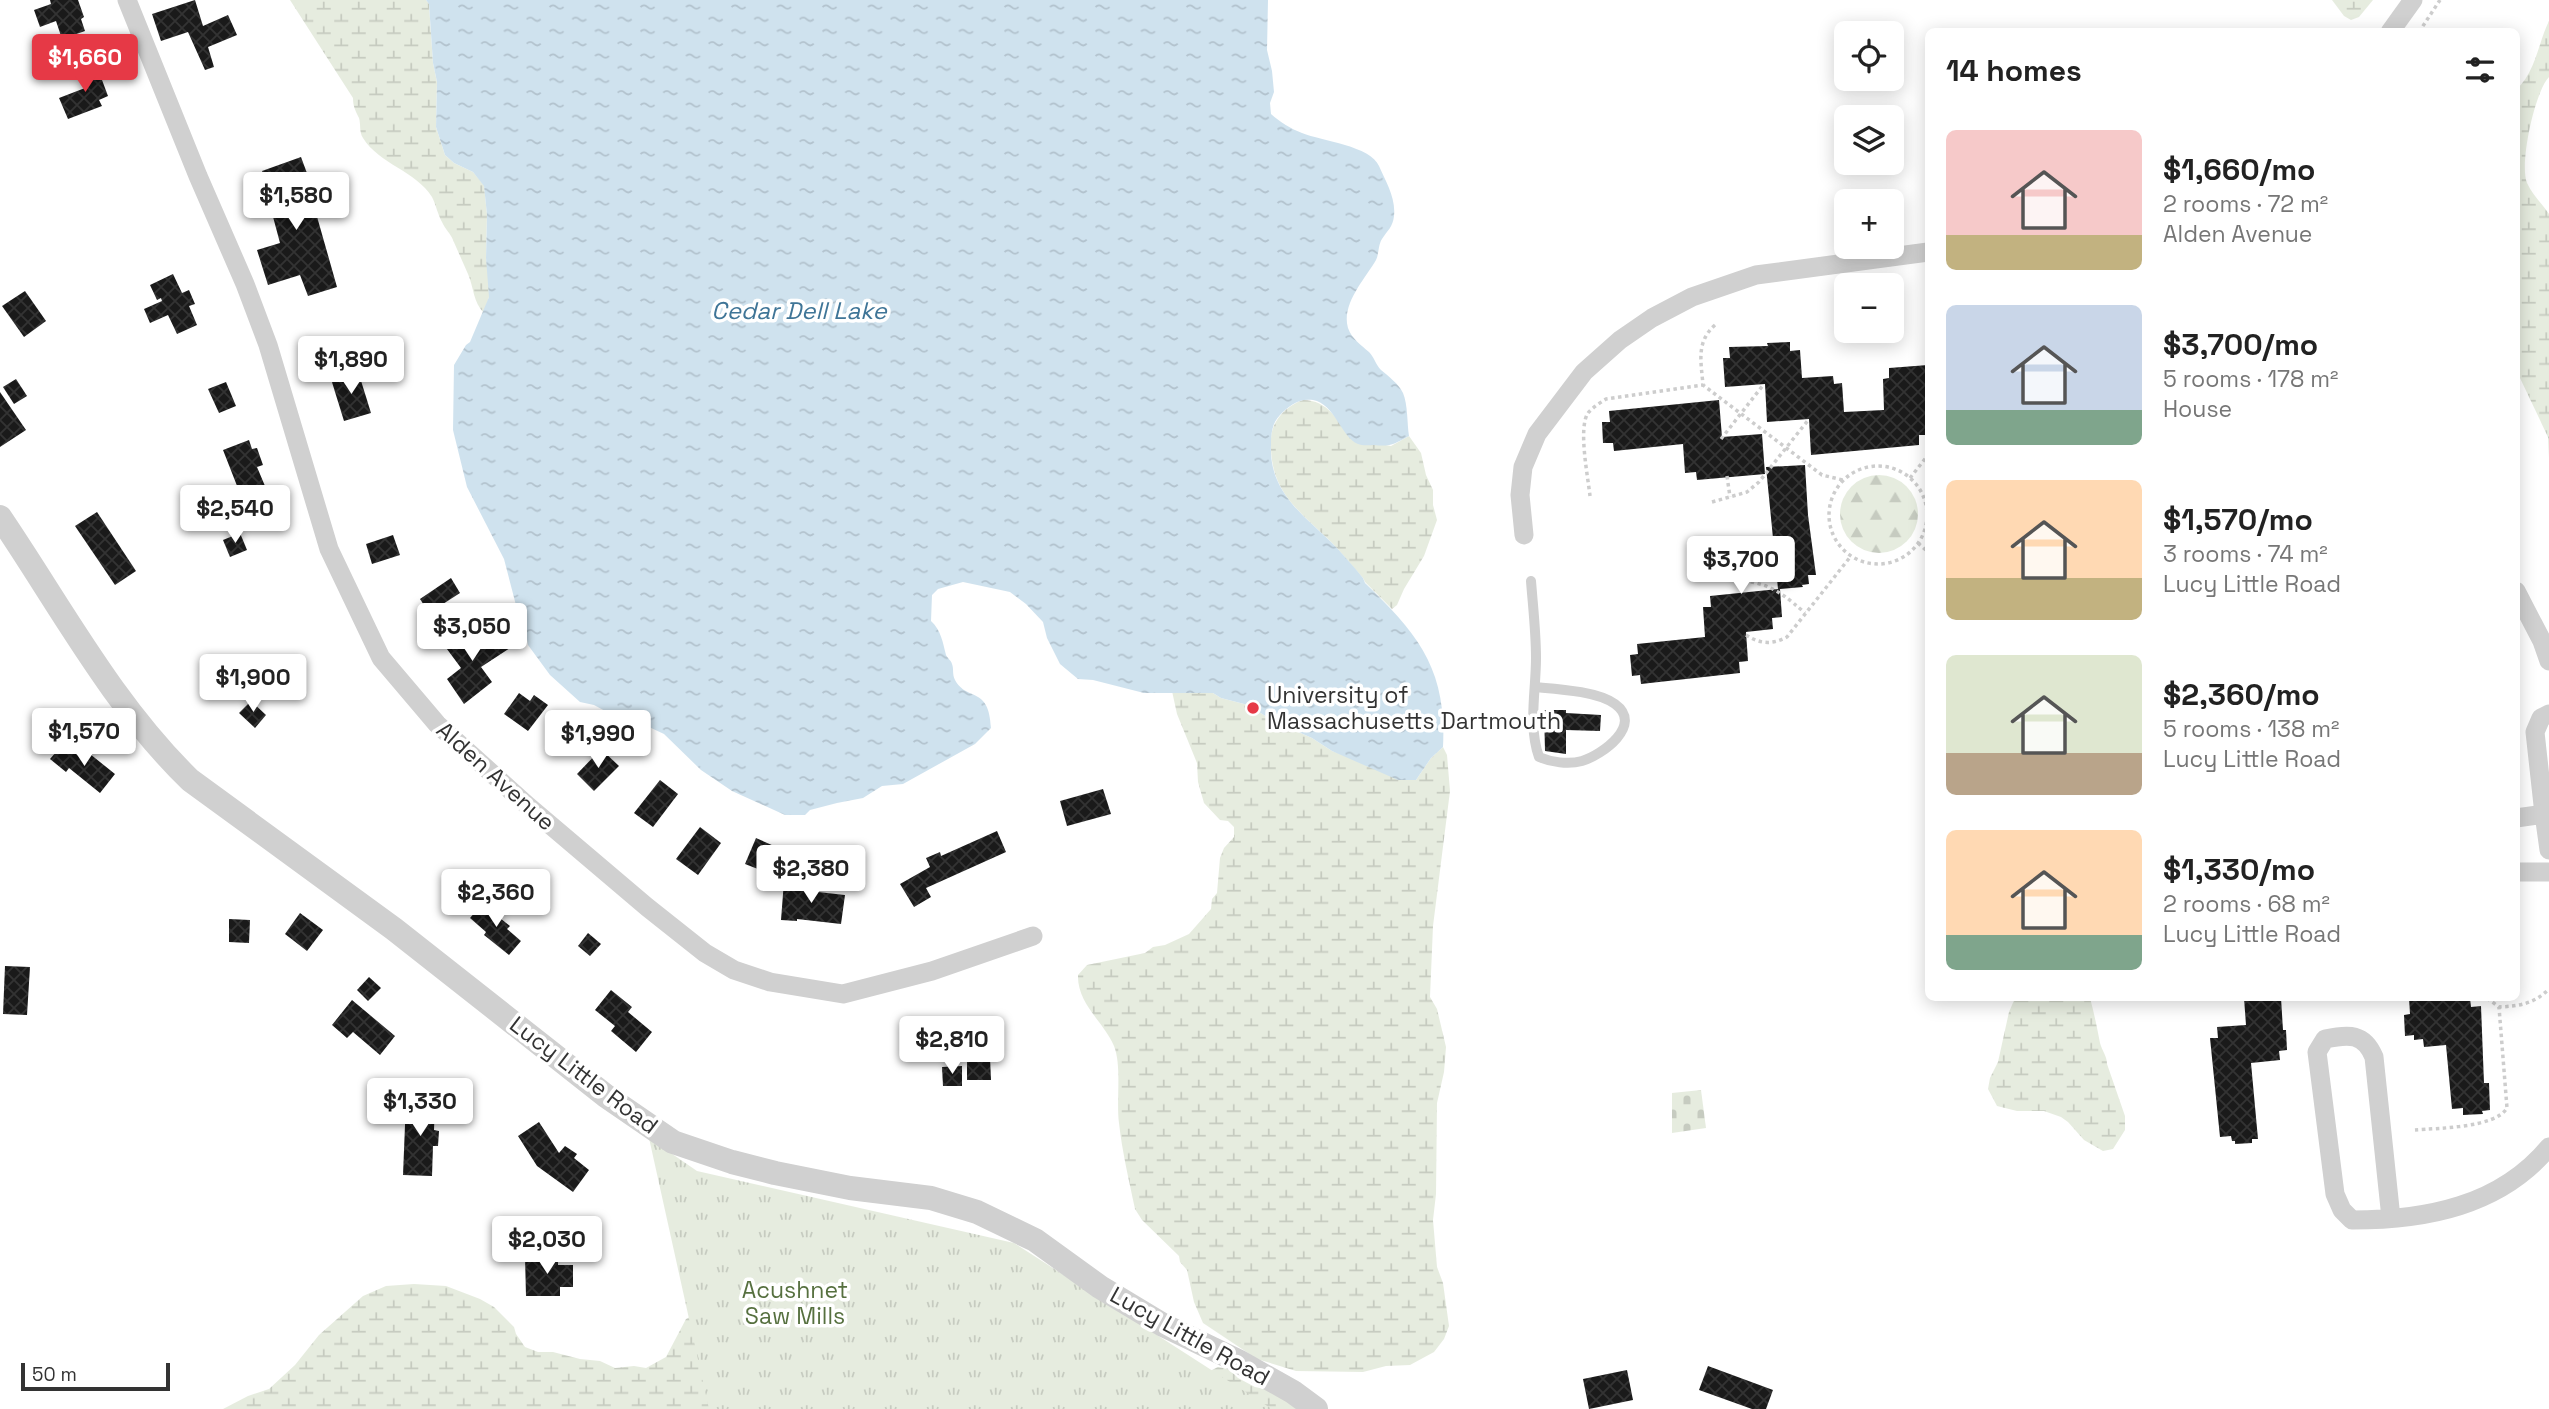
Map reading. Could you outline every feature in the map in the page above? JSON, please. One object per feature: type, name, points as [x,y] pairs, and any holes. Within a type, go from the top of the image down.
[{"type":"street","name":"Alden Avenue","points":[[127,0],[250,296],[268,345],[329,549],[381,658],[437,724],[637,899],[705,953],[734,970],[771,982],[843,994],[932,971],[1033,936]]},
{"type":"street","points":[[2393,28],[2413,0]]},
{"type":"street","points":[[1524,535],[1520,495],[1523,467],[1537,434],[1584,372],[1631,333],[1692,297],[1756,275],[1925,252]]},
{"type":"street","name":"Lucy Little Road","points":[[0,517],[128,710],[161,751],[190,780],[394,929],[617,1104],[673,1142],[732,1162],[850,1188],[931,1198],[977,1212],[1035,1240],[1100,1287],[1163,1325],[1238,1361],[1293,1392],[1316,1409]]},
{"type":"street","points":[[2520,599],[2549,661]]},
{"type":"street","points":[[2549,714],[2541,718],[2535,732],[2549,850]]},
{"type":"street","points":[[2520,817],[2544,814]]},
{"type":"street","points":[[2520,872],[2549,872]]},
{"type":"street","points":[[2391,1218],[2374,1057],[2368,1043],[2357,1037],[2337,1036],[2325,1039],[2317,1052],[2318,1071],[2335,1194],[2342,1210],[2352,1220],[2391,1218],[2416,1216],[2458,1207],[2493,1194],[2522,1174],[2549,1147]]},
{"type":"lane","points":[[1531,581],[1535,617],[1533,741],[1538,757],[1549,761],[1582,761],[1617,741],[1623,731],[1623,716],[1617,705],[1601,697],[1535,687]]},
{"type":"path","points":[[2422,28],[2440,0]]},
{"type":"path","points":[[1703,385],[1700,349],[1704,334],[1715,325]]},
{"type":"path","points":[[1721,439],[1764,384]]},
{"type":"path","points":[[1590,496],[1584,426],[1588,414],[1595,406],[1606,399],[1703,385],[1822,475],[1843,481]]},
{"type":"path","points":[[1712,502],[1747,492],[1759,482],[1809,419]]},
{"type":"path","points":[[1910,478],[1925,459]]},
{"type":"path","points":[[1925,501],[1910,478],[1888,467],[1876,466],[1853,473],[1843,481],[1829,506],[1832,534],[1840,546],[1851,556],[1871,563],[1892,562],[1903,557],[1919,543],[1925,532]]},
{"type":"path","points":[[1727,476],[1730,497]]},
{"type":"path","points":[[1919,543],[1925,549]]},
{"type":"path","points":[[1746,635],[1766,643],[1787,637],[1851,556]]},
{"type":"path","points":[[1723,577],[1762,582],[1777,590],[1805,614]]},
{"type":"path","points":[[2491,1001],[2499,1007],[2522,1006],[2538,999],[2549,989]]},
{"type":"path","points":[[2415,1130],[2491,1121],[2503,1115],[2507,1108],[2499,1007]]},
{"type":"green space","points":[[290,0],[426,0],[429,4],[437,82],[436,127],[445,155],[454,163],[473,172],[484,185],[487,215],[486,258],[490,285],[484,313],[432,197],[417,180],[378,155],[363,138],[353,98]]},
{"type":"green space","points":[[2332,0],[2373,0],[2359,17],[2351,20],[2344,16]]},
{"type":"green space","points":[[2549,21],[2549,77],[2539,97],[2530,128],[2525,174],[2529,187],[2549,214],[2549,458],[2548,437],[2520,378],[2520,86],[2528,75]]},
{"type":"green space","points":[[1303,400],[1326,408],[1352,439],[1391,446],[1409,436],[1421,453],[1433,490],[1437,520],[1424,556],[1397,605],[1392,609],[1297,509],[1280,486],[1272,457],[1272,432],[1281,415]]},
{"type":"green space","points":[[1871,475],[1887,475],[1901,481],[1912,492],[1918,506],[1918,522],[1912,536],[1901,547],[1887,553],[1871,553],[1857,547],[1846,536],[1840,522],[1840,506],[1846,492],[1857,481]]},
{"type":"green space","points":[[1172,691],[1213,693],[1221,698],[1248,705],[1332,751],[1416,780],[1431,758],[1443,747],[1447,755],[1450,791],[1433,926],[1430,997],[1437,1009],[1446,1047],[1437,1103],[1436,1194],[1433,1220],[1437,1267],[1443,1283],[1449,1326],[1444,1339],[1434,1352],[1410,1365],[1386,1366],[1363,1372],[1296,1371],[1257,1359],[1203,1323],[1194,1302],[1187,1270],[1180,1262],[1179,1256],[1142,1220],[1135,1209],[1119,1123],[1116,1054],[1110,1037],[1086,1004],[1078,975],[1087,965],[1145,953],[1153,947],[1165,945],[1189,934],[1211,909],[1212,899],[1217,893],[1220,858],[1224,848],[1234,837],[1234,827],[1228,821],[1220,820],[1204,803],[1198,782],[1197,763],[1177,714]]},
{"type":"green space","points":[[2014,1001],[2091,1001],[2100,1043],[2125,1116],[2125,1130],[2113,1149],[2103,1151],[2084,1140],[2061,1117],[2044,1111],[2017,1111],[1997,1106],[1988,1089],[1998,1062]]},
{"type":"green space","points":[[1701,1090],[1706,1128],[1672,1133],[1672,1093]]},
{"type":"green space","name":"Acushnet Saw Mills","points":[[649,1138],[697,1171],[1014,1243],[1272,1409],[709,1409]]},
{"type":"green space","points":[[386,1286],[446,1286],[480,1299],[494,1307],[514,1327],[525,1347],[538,1352],[553,1352],[600,1361],[615,1368],[646,1368],[666,1357],[686,1319],[697,1313],[1170,1409],[223,1409],[269,1389],[295,1365],[319,1335],[363,1296]]},
{"type":"green space","points":[[1218,1367],[1229,1369],[1238,1378],[1255,1387],[1275,1391],[1315,1409],[1202,1409],[1206,1373]]},
{"type":"water","name":"Cedar Dell Lake","points":[[426,0],[1268,0],[1267,50],[1274,92],[1270,103],[1271,114],[1298,131],[1356,149],[1374,159],[1392,196],[1392,223],[1381,241],[1376,260],[1351,301],[1347,319],[1348,328],[1357,342],[1369,352],[1379,368],[1403,393],[1409,436],[1389,445],[1360,445],[1347,435],[1321,403],[1313,400],[1298,401],[1275,422],[1271,437],[1275,476],[1289,500],[1339,551],[1414,637],[1434,674],[1440,696],[1443,747],[1431,758],[1416,780],[1398,780],[1332,751],[1248,705],[1221,698],[1213,693],[1144,693],[1093,680],[1078,679],[1060,664],[1047,638],[1043,622],[1026,604],[1010,592],[963,582],[938,589],[932,595],[931,621],[937,628],[952,664],[955,680],[960,687],[977,696],[986,705],[991,728],[975,744],[903,784],[882,786],[863,798],[810,810],[805,815],[785,815],[732,791],[701,770],[664,734],[649,727],[633,726],[594,705],[580,702],[550,675],[528,645],[504,559],[467,487],[453,430],[454,365],[470,342],[489,297],[487,215],[484,186],[473,172],[454,163],[445,155],[436,127],[437,82],[429,4]]},
{"type":"building","points":[[50,0],[78,0],[84,17],[81,19],[85,31],[62,39],[56,21],[40,27],[34,10],[51,4]]},
{"type":"building","points":[[195,0],[203,26],[228,15],[237,35],[208,47],[214,67],[205,70],[188,32],[161,41],[152,14]]},
{"type":"building","points":[[96,64],[108,96],[99,100],[102,106],[68,119],[59,98],[85,88],[78,70]]},
{"type":"building","points":[[301,157],[311,184],[309,185],[314,206],[337,287],[308,296],[300,275],[268,285],[257,250],[280,243],[272,213],[275,212],[272,205],[274,204],[262,171]]},
{"type":"building","points":[[173,274],[182,293],[189,290],[195,304],[189,306],[197,325],[177,334],[168,315],[150,323],[144,309],[162,301],[161,298],[157,300],[150,285]]},
{"type":"building","points":[[25,291],[46,321],[24,337],[2,306]]},
{"type":"building","points":[[1790,342],[1790,351],[1800,350],[1802,378],[1833,376],[1834,384],[1842,383],[1844,412],[1884,410],[1883,379],[1889,378],[1889,368],[1925,365],[1925,435],[1919,435],[1919,445],[1811,455],[1809,419],[1767,422],[1765,384],[1725,387],[1723,358],[1730,358],[1729,347],[1768,346],[1767,343]]},
{"type":"building","points":[[358,371],[371,413],[344,421],[331,379]]},
{"type":"building","points":[[16,379],[27,396],[14,404],[3,387]]},
{"type":"building","points":[[226,382],[236,406],[219,413],[208,389]]},
{"type":"building","points":[[0,392],[26,430],[0,447]]},
{"type":"building","points":[[1719,400],[1722,437],[1762,434],[1765,474],[1697,480],[1696,472],[1685,473],[1683,444],[1614,451],[1613,443],[1603,443],[1602,422],[1610,422],[1609,411]]},
{"type":"building","points":[[249,440],[252,449],[257,448],[263,465],[257,467],[265,486],[241,496],[223,450]]},
{"type":"building","points":[[1805,465],[1816,575],[1808,575],[1809,584],[1802,585],[1803,587],[1780,589],[1782,617],[1772,618],[1773,629],[1746,632],[1748,661],[1739,662],[1740,673],[1641,684],[1640,675],[1632,676],[1630,655],[1638,654],[1637,644],[1705,637],[1703,607],[1711,607],[1710,596],[1778,589],[1766,467]]},
{"type":"building","points":[[97,512],[136,571],[115,585],[75,526]]},
{"type":"building","points":[[240,533],[247,550],[230,557],[223,540]]},
{"type":"building","points":[[393,535],[400,555],[372,564],[366,544]]},
{"type":"building","points":[[451,578],[460,593],[429,613],[420,599]]},
{"type":"building","points":[[470,627],[484,647],[501,635],[510,648],[481,667],[492,682],[464,704],[447,679],[461,668],[444,645]]},
{"type":"building","points":[[231,655],[255,679],[236,698],[212,674]]},
{"type":"building","points":[[519,693],[530,701],[534,695],[548,705],[528,731],[504,714]]},
{"type":"building","points":[[251,701],[266,715],[255,728],[239,713]]},
{"type":"building","points":[[1544,710],[1601,715],[1600,731],[1566,730],[1566,754],[1545,751]]},
{"type":"building","points":[[573,714],[584,723],[573,738],[561,728]]},
{"type":"building","points":[[63,744],[85,761],[90,754],[115,774],[100,793],[69,768],[66,772],[50,759]]},
{"type":"building","points":[[601,749],[619,766],[594,791],[577,774]]},
{"type":"building","points":[[660,780],[678,794],[653,827],[634,813]]},
{"type":"building","points":[[1103,789],[1111,814],[1067,826],[1060,801]]},
{"type":"building","points":[[700,827],[721,843],[698,875],[676,859]]},
{"type":"building","points":[[997,831],[1006,852],[926,888],[931,897],[914,907],[900,884],[930,867],[926,858],[940,852],[941,856]]},
{"type":"building","points":[[756,838],[774,846],[763,871],[745,864]]},
{"type":"building","points":[[784,881],[800,882],[800,890],[845,895],[841,924],[781,920]]},
{"type":"building","points":[[482,904],[510,926],[507,929],[521,941],[509,955],[484,935],[486,932],[470,918]]},
{"type":"building","points":[[300,913],[323,930],[307,951],[285,934]]},
{"type":"building","points":[[229,919],[250,920],[249,943],[229,942]]},
{"type":"building","points":[[588,933],[601,944],[590,956],[578,946]]},
{"type":"building","points":[[5,966],[30,967],[27,1015],[3,1014]]},
{"type":"building","points":[[369,977],[381,988],[368,1001],[357,990]]},
{"type":"building","points":[[611,990],[632,1007],[628,1012],[652,1032],[636,1052],[611,1031],[615,1026],[595,1010]]},
{"type":"building","points":[[352,1000],[395,1036],[380,1055],[353,1032],[347,1038],[332,1025]]},
{"type":"building","points":[[2244,1001],[2281,1001],[2287,1050],[2279,1051],[2280,1060],[2251,1063],[2258,1139],[2252,1139],[2252,1143],[2235,1144],[2231,1136],[2220,1137],[2210,1038],[2218,1038],[2217,1027],[2246,1025]]},
{"type":"building","points":[[2409,1001],[2470,1001],[2471,1007],[2481,1006],[2484,1083],[2489,1083],[2490,1110],[2482,1111],[2483,1114],[2463,1115],[2463,1108],[2452,1109],[2446,1045],[2424,1047],[2423,1039],[2414,1040],[2414,1035],[2405,1036],[2404,1015],[2410,1014]]},
{"type":"building","points":[[967,1057],[990,1057],[991,1080],[967,1080]]},
{"type":"building","points":[[962,1066],[962,1086],[943,1086],[942,1067]]},
{"type":"building","points":[[406,1100],[435,1101],[434,1130],[439,1131],[438,1146],[433,1146],[432,1176],[403,1175]]},
{"type":"building","points":[[539,1122],[559,1153],[565,1146],[577,1154],[574,1158],[589,1170],[573,1192],[537,1166],[518,1136]]},
{"type":"building","points":[[558,1255],[558,1265],[573,1265],[573,1287],[560,1287],[560,1296],[526,1296],[525,1256]]},
{"type":"building","points":[[1708,1366],[1773,1390],[1766,1409],[1752,1409],[1699,1390]]},
{"type":"building","points":[[1627,1370],[1633,1400],[1589,1409],[1583,1379]]},
{"type":"place","name":"University of Massachusetts Dartmouth","points":[[1253,708]]}]
